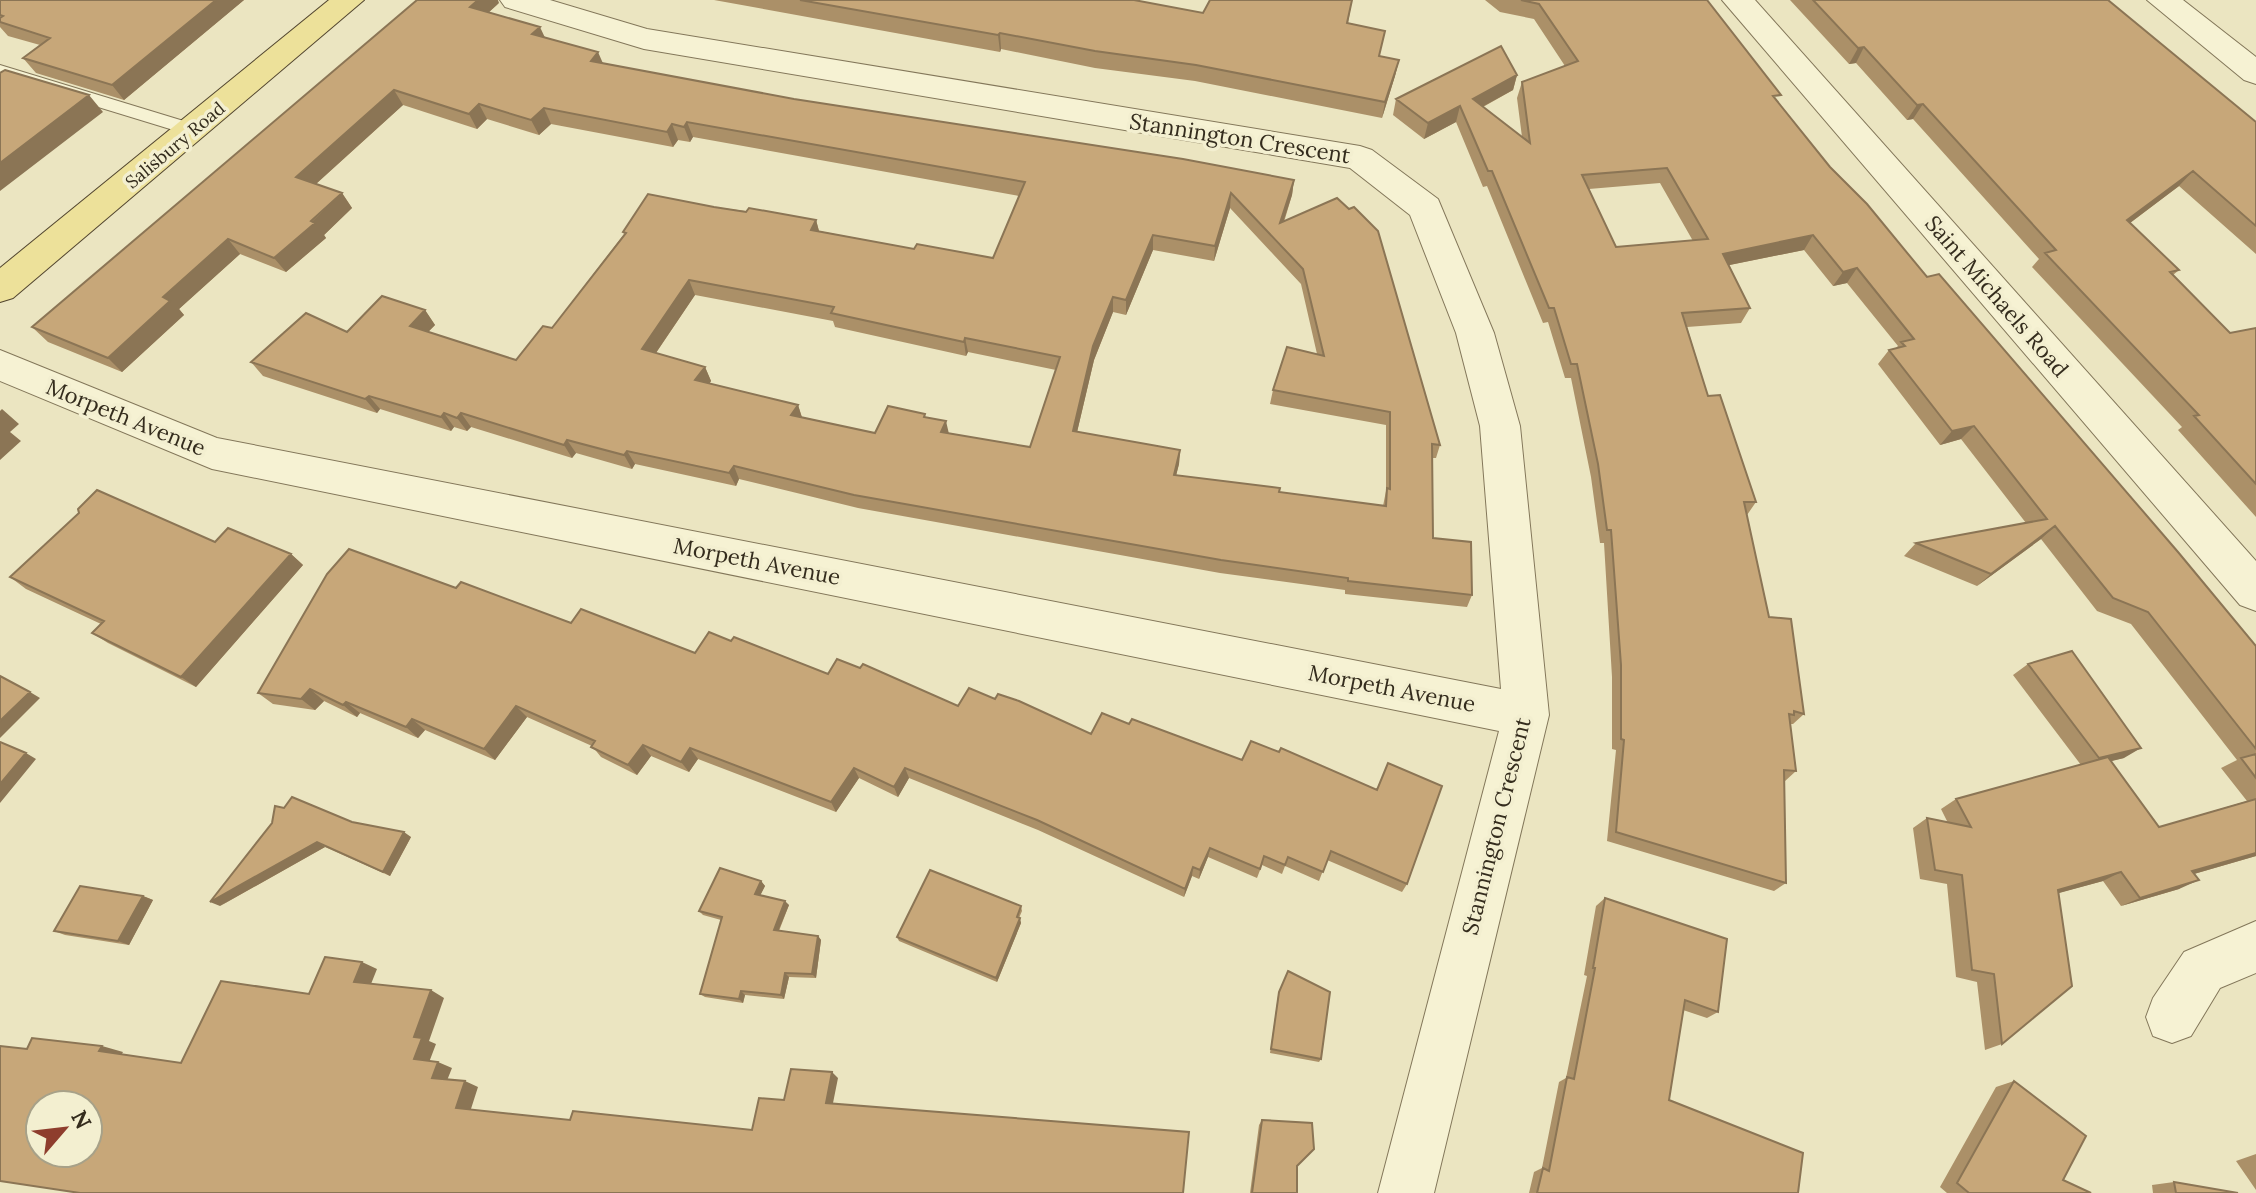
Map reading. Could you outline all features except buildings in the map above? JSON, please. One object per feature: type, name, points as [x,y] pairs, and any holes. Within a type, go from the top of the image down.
[{"type":"main road","name":"Salisbury Road","points":[[0,288],[348,0]]},
{"type":"street","name":"Stannington Crescent","points":[[516,0],[644,39],[1360,158],[1425,208],[1475,333],[1500,426],[1526,715],[1406,1193]]},
{"type":"street","name":"Saint Michaels Road","points":[[1738,0],[2256,592]]},
{"type":"street","points":[[2163,0],[2256,73]]},
{"type":"street","name":"Morpeth Avenue","points":[[0,365],[212,453],[1526,715]]},
{"type":"street","points":[[2172,1017],[2202,970],[2256,947]]},
{"type":"lane","points":[[0,71],[193,130]]}]
